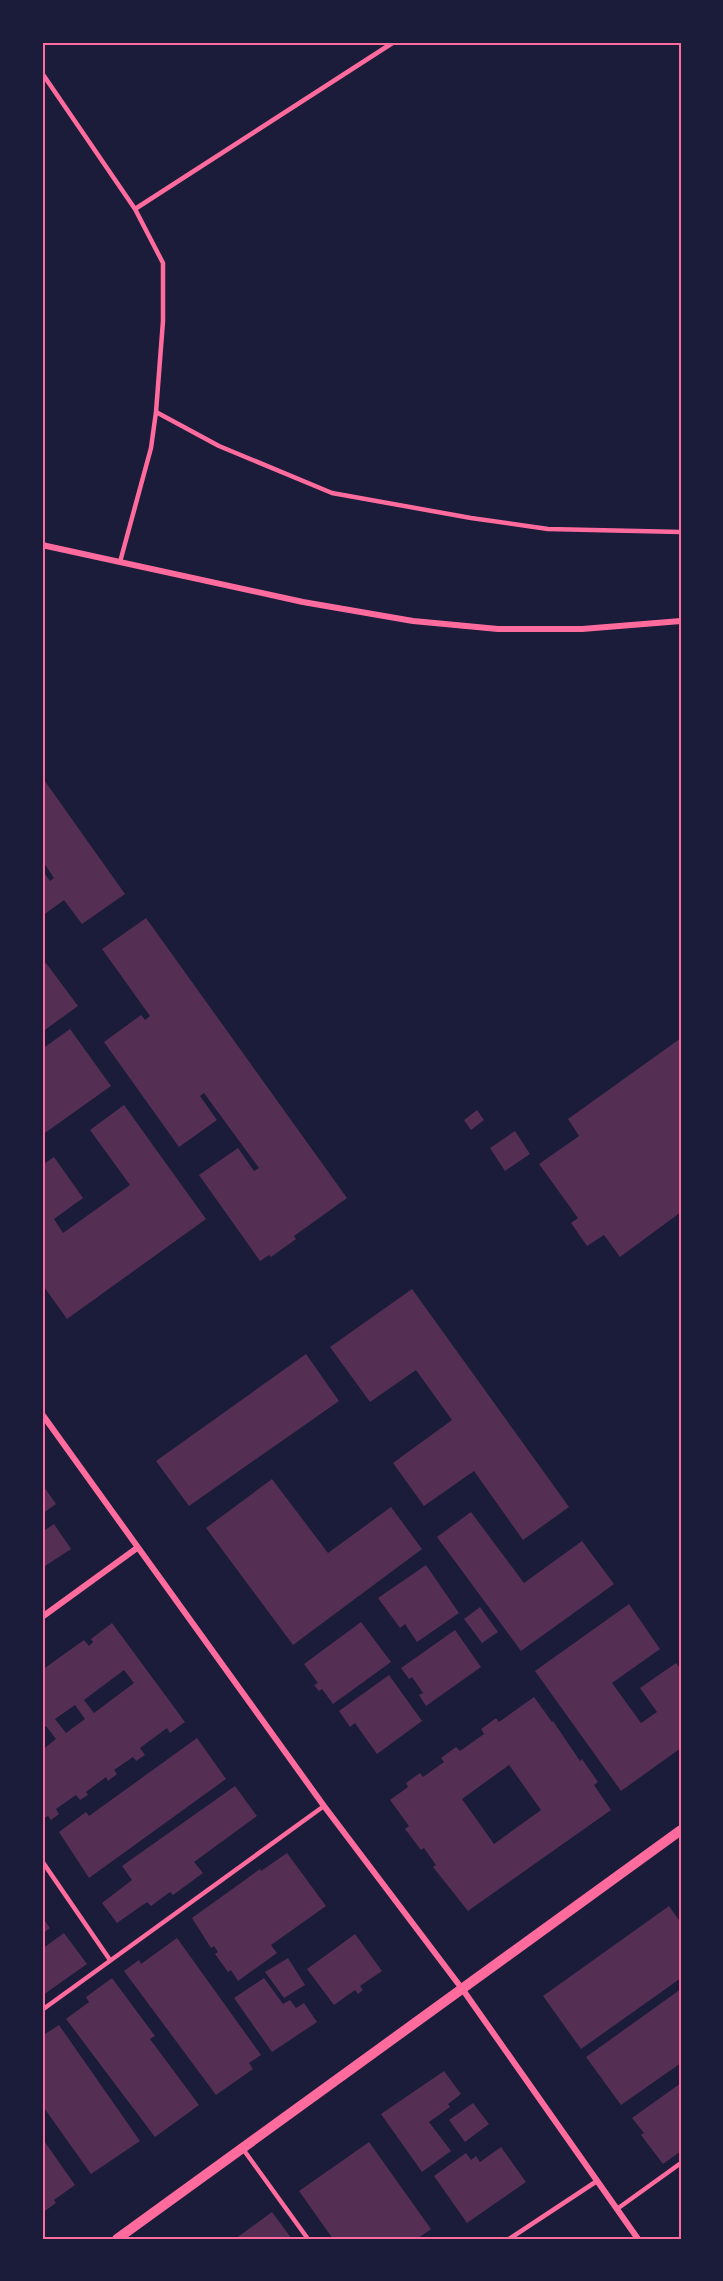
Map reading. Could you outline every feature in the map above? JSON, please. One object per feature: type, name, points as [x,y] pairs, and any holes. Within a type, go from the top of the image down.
[{"type":"street","points":[[42,545],[303,602],[413,621],[498,629],[582,629],[681,621]]},
{"type":"street","points":[[42,1414],[324,1806],[463,1990],[638,2239]]},
{"type":"street","points":[[42,1617],[137,1548]]},
{"type":"street","points":[[117,2239],[681,1830]]},
{"type":"lane","points":[[135,209],[394,42]]},
{"type":"lane","points":[[42,73],[135,209],[163,263],[163,321],[151,448],[120,562]]},
{"type":"lane","points":[[156,412],[219,446],[332,493],[471,518],[548,529],[681,532]]},
{"type":"lane","points":[[42,2010],[324,1806]]},
{"type":"lane","points":[[42,1861],[110,1960]]},
{"type":"lane","points":[[243,2149],[308,2239]]},
{"type":"lane","points":[[617,2209],[681,2163]]},
{"type":"lane","points":[[509,2239],[597,2181]]},
{"type":"building","points":[[42,777],[125,894],[82,924],[64,900],[42,916],[42,870],[50,881],[54,878],[42,860]]},
{"type":"building","points":[[146,918],[347,1198],[294,1236],[296,1239],[271,1257],[269,1255],[260,1261],[199,1175],[238,1148],[254,1171],[259,1168],[204,1093],[200,1096],[217,1120],[179,1147],[104,1042],[141,1015],[145,1020],[150,1016],[102,949]]},
{"type":"building","points":[[46,963],[78,1006],[42,1032],[42,966]]},
{"type":"building","points":[[70,1029],[111,1086],[42,1135],[42,1049]]},
{"type":"building","points":[[681,1038],[681,1212],[620,1257],[604,1235],[587,1246],[571,1223],[578,1218],[539,1164],[579,1136],[568,1119]]},
{"type":"building","points":[[124,1105],[206,1219],[67,1319],[42,1284],[42,1165],[54,1157],[83,1198],[54,1219],[63,1233],[130,1185],[90,1130]]},
{"type":"building","points":[[477,1110],[484,1120],[471,1130],[464,1120]]},
{"type":"building","points":[[515,1131],[530,1154],[505,1171],[490,1148]]},
{"type":"building","points":[[412,1289],[569,1507],[523,1540],[474,1471],[424,1506],[393,1463],[452,1420],[416,1370],[370,1402],[330,1347]]},
{"type":"building","points":[[306,1354],[339,1401],[189,1506],[156,1461]]},
{"type":"building","points":[[272,1479],[328,1553],[391,1507],[422,1549],[293,1645],[206,1528]]},
{"type":"building","points":[[42,1484],[56,1504],[42,1514]]},
{"type":"building","points":[[471,1512],[524,1583],[582,1541],[614,1584],[521,1651],[437,1537]]},
{"type":"building","points":[[54,1524],[71,1549],[42,1568],[42,1532]]},
{"type":"building","points":[[426,1565],[459,1613],[417,1642],[405,1624],[400,1628],[378,1598]]},
{"type":"building","points":[[629,1604],[660,1649],[612,1683],[641,1723],[657,1712],[640,1688],[676,1663],[681,1669],[681,1748],[621,1791],[535,1671]]},
{"type":"building","points":[[480,1607],[498,1632],[482,1643],[464,1619]]},
{"type":"building","points":[[361,1622],[391,1662],[333,1704],[322,1689],[319,1691],[314,1685],[318,1683],[304,1664]]},
{"type":"building","points":[[112,1623],[185,1722],[170,1733],[167,1728],[140,1748],[145,1755],[136,1761],[133,1757],[114,1770],[117,1774],[108,1781],[106,1777],[86,1792],[88,1795],[80,1800],[76,1795],[56,1809],[59,1814],[51,1820],[48,1816],[42,1819],[42,1750],[56,1739],[46,1726],[42,1729],[42,1670],[84,1640],[89,1646],[93,1642],[91,1639]],"holes":[[[124,1670],[134,1683],[94,1713],[84,1700]],[[75,1705],[85,1719],[66,1733],[55,1719]]]},
{"type":"building","points":[[455,1630],[481,1667],[426,1706],[419,1695],[423,1693],[412,1677],[409,1679],[401,1668]]},
{"type":"building","points":[[389,1675],[422,1721],[377,1754],[355,1723],[350,1727],[339,1711]]},
{"type":"building","points":[[534,1697],[598,1782],[594,1785],[611,1810],[468,1911],[433,1867],[436,1865],[424,1848],[421,1850],[405,1829],[409,1826],[390,1800],[408,1787],[406,1783],[420,1773],[423,1777],[444,1762],[441,1758],[456,1747],[460,1751],[484,1734],[481,1729],[496,1718],[499,1722]],"holes":[[[509,1765],[541,1810],[494,1844],[462,1799]]]},
{"type":"building","points":[[197,1738],[226,1779],[89,1878],[59,1832],[86,1812],[89,1816]]},
{"type":"building","points":[[235,1786],[257,1816],[194,1862],[203,1873],[173,1895],[170,1892],[151,1906],[147,1902],[117,1923],[102,1903],[132,1880],[122,1866]]},
{"type":"building","points":[[287,1853],[326,1906],[271,1945],[277,1953],[238,1981],[231,1970],[228,1972],[215,1954],[218,1952],[214,1946],[211,1948],[192,1918],[260,1869],[261,1871]]},
{"type":"building","points":[[669,1906],[681,1923],[681,1978],[581,2049],[543,1996]]},
{"type":"building","points":[[42,1917],[50,1928],[42,1934]]},
{"type":"building","points":[[64,1933],[87,1964],[43,1995],[42,1949]]},
{"type":"building","points":[[355,1934],[382,1971],[360,1986],[363,1990],[358,1994],[355,1990],[334,2005],[307,1969]]},
{"type":"building","points":[[177,1938],[261,2055],[249,2063],[253,2069],[216,2095],[124,1971],[139,1960],[141,1964]]},
{"type":"building","points":[[288,1958],[305,1985],[284,1998],[265,1972]]},
{"type":"building","points":[[112,1978],[155,2036],[150,2039],[199,2105],[155,2137],[66,2019],[89,2002],[86,1997]]},
{"type":"building","points":[[264,1978],[283,2004],[290,2000],[296,2008],[304,2003],[317,2022],[272,2052],[234,1998]]},
{"type":"building","points":[[681,1989],[681,2063],[621,2105],[586,2057]]},
{"type":"building","points":[[59,2025],[140,2141],[91,2174],[42,2105],[42,2036]]},
{"type":"building","points":[[444,2071],[461,2094],[448,2104],[450,2107],[429,2122],[451,2151],[422,2172],[381,2114]]},
{"type":"building","points":[[681,2083],[681,2151],[663,2164],[641,2135],[644,2133],[632,2118]]},
{"type":"building","points":[[473,2103],[489,2124],[465,2142],[449,2120]]},
{"type":"building","points":[[42,2138],[75,2185],[54,2200],[56,2203],[42,2213]]},
{"type":"building","points":[[369,2142],[431,2229],[417,2239],[333,2239],[299,2191]]},
{"type":"building","points":[[501,2147],[526,2182],[467,2223],[434,2176],[466,2153],[471,2160],[476,2156],[480,2162]]},
{"type":"building","points":[[272,2212],[292,2239],[235,2239]]}]
